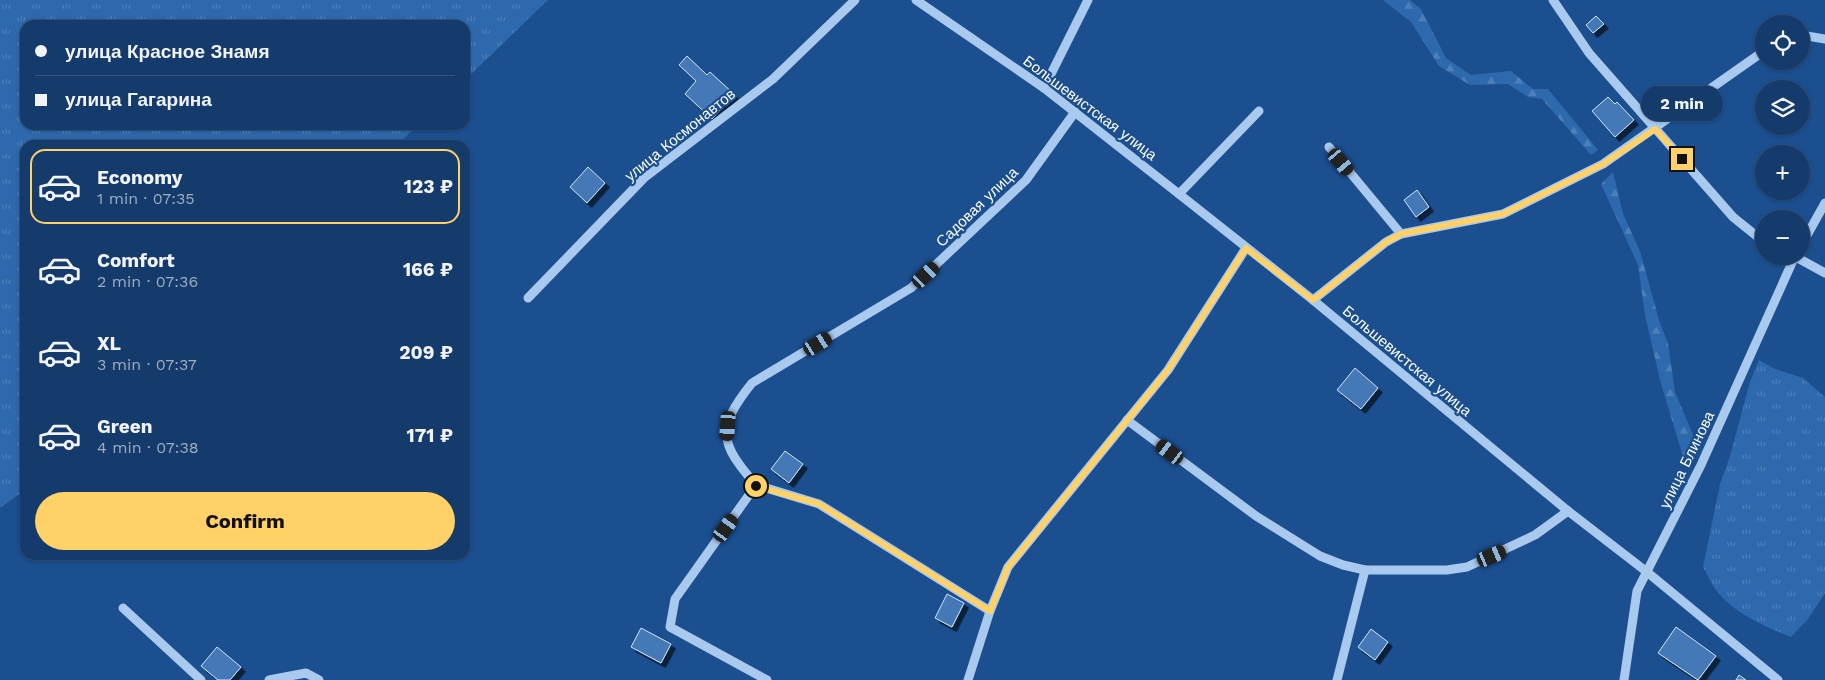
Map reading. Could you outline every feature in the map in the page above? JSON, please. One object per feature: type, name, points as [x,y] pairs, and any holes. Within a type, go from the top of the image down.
[{"type":"street","name":"улица Космонавтов","points":[[528,298],[644,178],[773,79],[855,0]]},
{"type":"street","name":"Большевистская улица","points":[[916,0],[1044,88],[1179,194],[1313,300],[1568,511],[1647,572],[1778,680]]},
{"type":"street","points":[[1044,88],[1088,0]]},
{"type":"street","points":[[1553,0],[1589,53],[1733,217],[1755,235]]},
{"type":"street","points":[[1810,36],[1825,38]]},
{"type":"street","points":[[1313,300],[1386,242],[1401,234],[1503,214],[1603,164],[1755,57]]},
{"type":"street","points":[[1179,194],[1259,111]]},
{"type":"street","name":"Садовая улица","points":[[756,486],[738,464],[726,444],[728,426],[734,405],[752,383],[911,288],[1026,180],[1075,112]]},
{"type":"street","points":[[1329,148],[1401,234]]},
{"type":"street","points":[[1810,230],[1825,203]]},
{"type":"street","points":[[968,680],[990,611],[1008,567],[1168,370],[1246,248]]},
{"type":"street","points":[[1810,264],[1825,273]]},
{"type":"street","name":"улица Блинова","points":[[1624,680],[1633,607],[1637,591],[1701,465],[1791,265]]},
{"type":"street","points":[[1128,420],[1256,516],[1320,556],[1343,565],[1365,570],[1448,570],[1467,567],[1535,535],[1568,511]]},
{"type":"street","points":[[767,680],[670,627],[676,598],[756,486],[819,504],[990,611]]},
{"type":"street","points":[[1337,680],[1365,570]]},
{"type":"street","points":[[123,608],[201,680]]},
{"type":"street","points":[[268,680],[306,673],[319,680]]},
{"type":"green space","points":[[0,0],[548,0],[470,75],[470,20],[20,20],[20,130],[413,130],[402,140],[20,140],[20,494],[0,508]]},
{"type":"green space","points":[[1383,0],[1410,0],[1421,9],[1446,58],[1471,75],[1511,71],[1533,89],[1548,89],[1598,150],[1591,155],[1542,99],[1528,97],[1508,84],[1470,85],[1439,66],[1411,22]]},
{"type":"green space","points":[[1613,172],[1623,214],[1640,251],[1659,320],[1668,343],[1675,392],[1696,442],[1684,460],[1660,380],[1645,315],[1638,265],[1601,184]]},
{"type":"green space","points":[[1759,360],[1775,369],[1803,378],[1825,397],[1825,593],[1808,619],[1791,637],[1761,624],[1731,606],[1716,590],[1703,567],[1720,484],[1730,456],[1750,382]]},
{"type":"building","points":[[1596,16],[1604,24],[1593,33],[1586,25]]},
{"type":"building","points":[[687,56],[707,75],[710,72],[734,94],[712,119],[685,94],[696,81],[679,65]]},
{"type":"building","points":[[1608,97],[1615,104],[1617,102],[1634,120],[1615,137],[1592,111]]},
{"type":"building","points":[[588,167],[605,183],[587,203],[570,187]]},
{"type":"building","points":[[1417,190],[1429,207],[1416,217],[1404,200]]},
{"type":"building","points":[[1355,368],[1378,388],[1361,409],[1337,390]]},
{"type":"building","points":[[785,451],[803,464],[789,483],[771,469]]},
{"type":"building","points":[[947,594],[964,603],[952,627],[935,618]]},
{"type":"building","points":[[1676,627],[1716,656],[1698,680],[1658,653]]},
{"type":"building","points":[[641,628],[671,644],[661,663],[631,647]]},
{"type":"building","points":[[1371,629],[1388,642],[1375,660],[1358,647]]},
{"type":"building","points":[[217,647],[241,667],[230,680],[218,680],[201,666]]},
{"type":"building","points":[[1739,675],[1746,680],[1736,680]]},
{"type":"route","points":[[756,486],[819,504],[990,611],[1008,567],[1168,370],[1246,248],[1313,300],[1386,242],[1401,234],[1503,214],[1603,164],[1655,129],[1682,159]]}]
